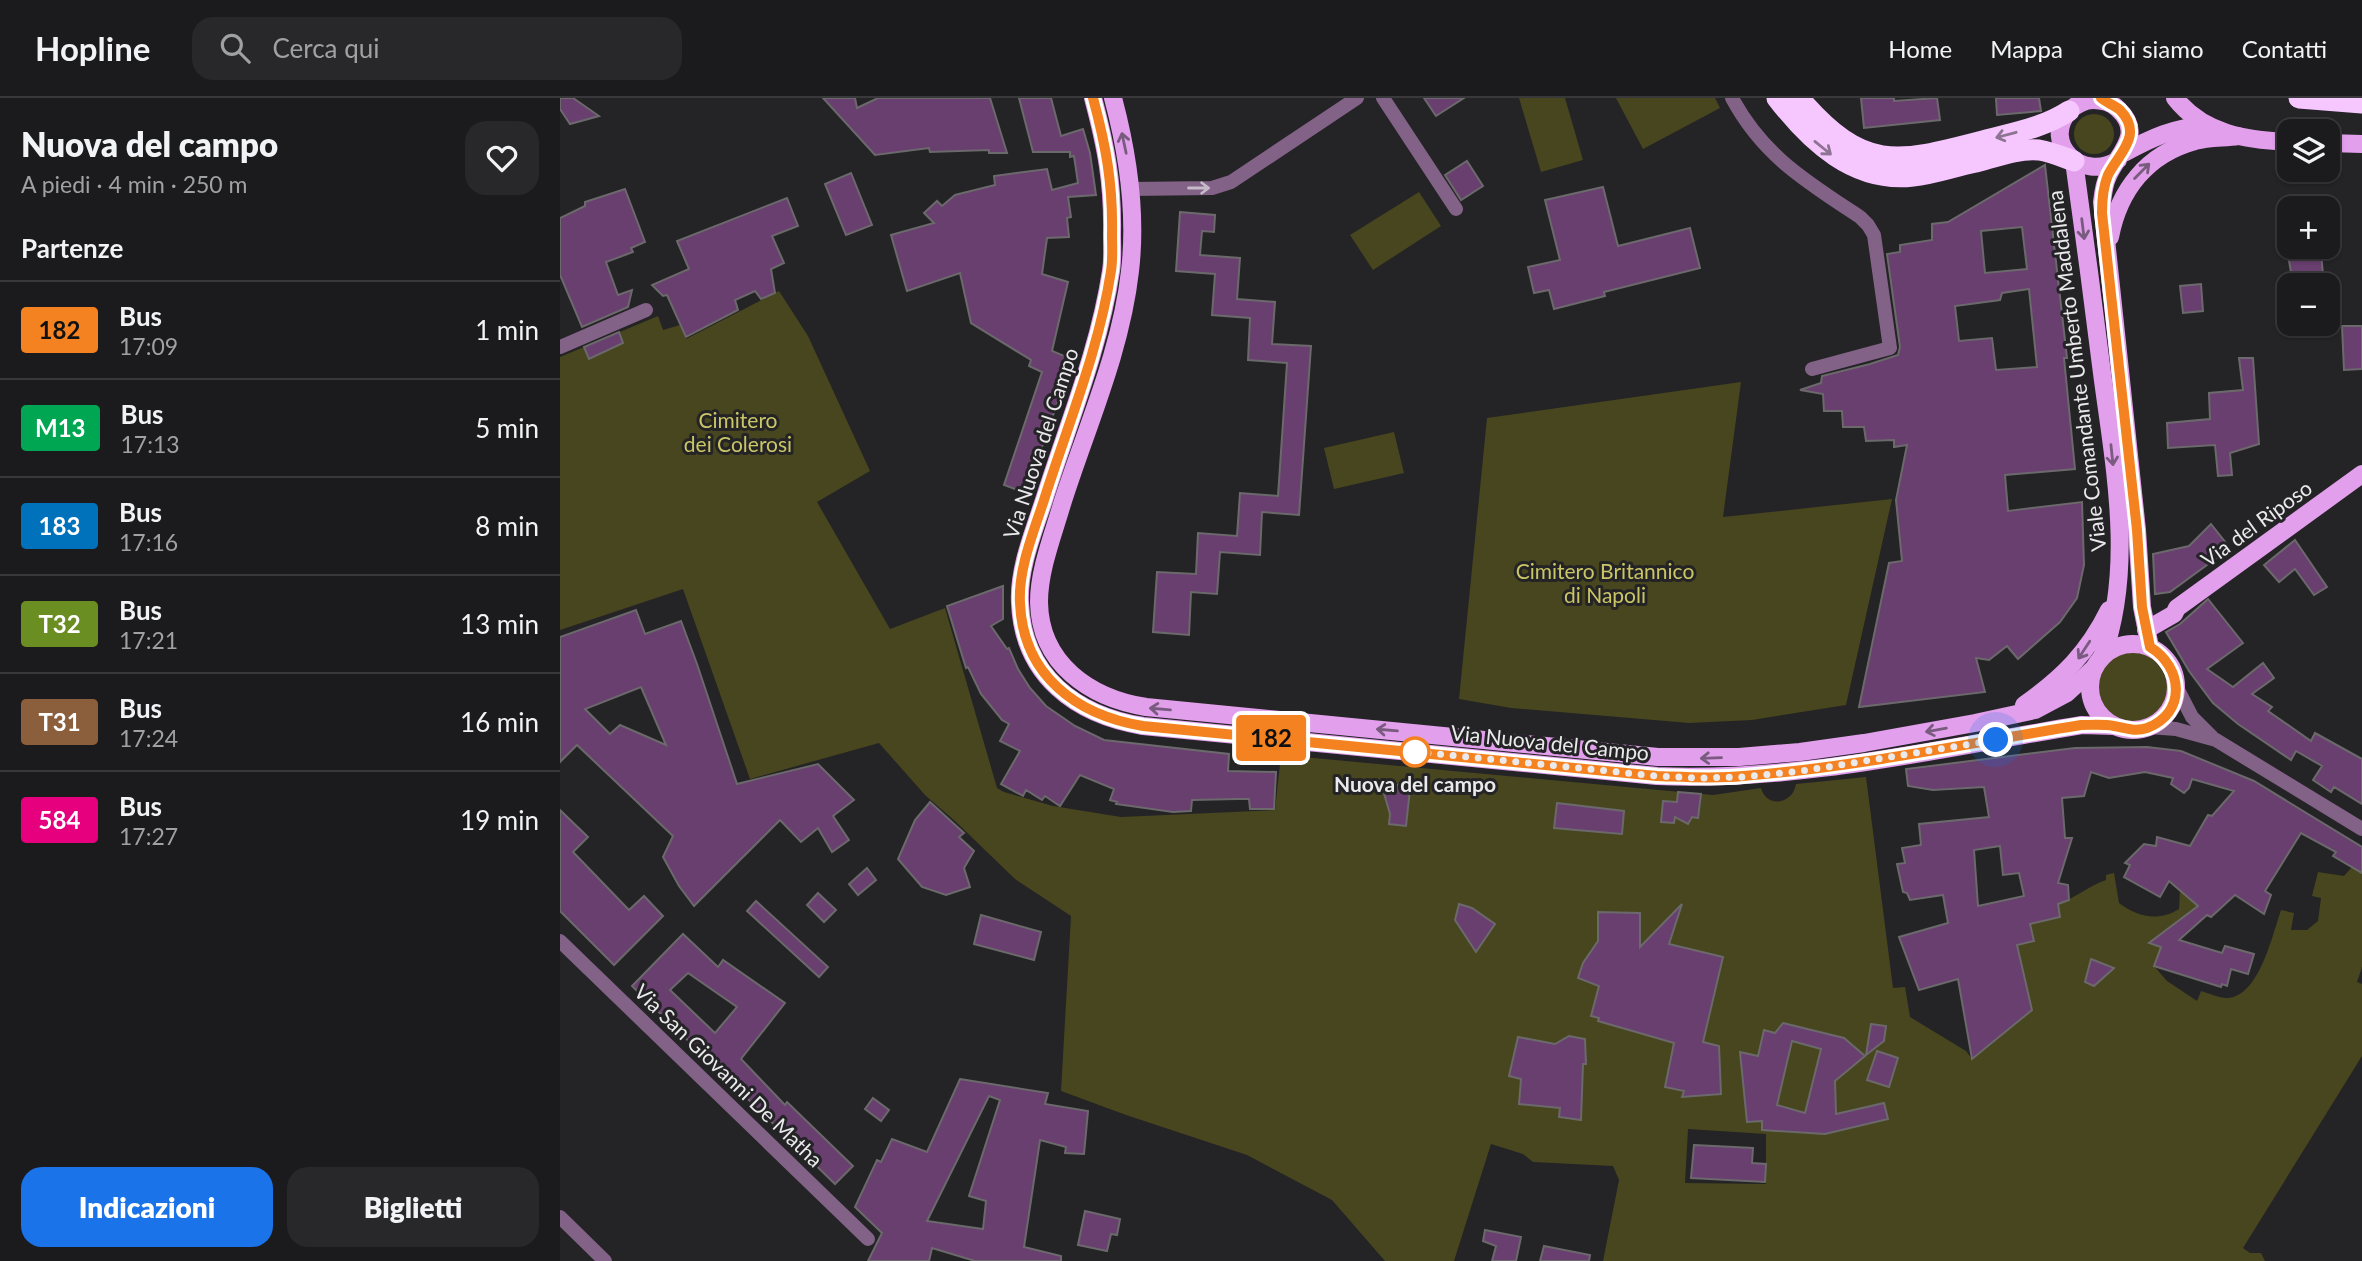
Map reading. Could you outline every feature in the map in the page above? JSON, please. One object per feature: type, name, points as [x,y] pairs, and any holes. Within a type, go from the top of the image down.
[{"type":"highway","points":[[1777,98],[1802,130],[1831,154],[1863,170],[1879,174],[1914,176],[2027,150],[2048,152],[2074,161]]},
{"type":"highway","points":[[1799,98],[1823,123],[1851,145],[1865,152],[1893,158],[1920,157],[2050,122],[2069,105]]},
{"type":"highway","points":[[2299,98],[2362,103]]},
{"type":"main road","name":"Via Nuova del Campo","points":[[1093,98],[1107,149],[1112,190],[1111,268],[1097,341],[1037,521],[1025,565],[1020,603],[1029,647],[1038,666],[1052,682],[1085,708],[1124,723],[1143,726],[1699,778],[1802,771],[2081,725],[2115,726]]},
{"type":"main road","name":"Via Nuova del Campo","points":[[1113,98],[1125,145],[1131,188],[1130,271],[1115,346],[1055,526],[1040,589],[1039,605],[1054,655],[1065,669],[1095,692],[1128,704],[1146,707],[1697,759],[1752,756],[1864,743],[2035,710],[2067,693],[2098,663]]},
{"type":"main road","points":[[2175,98],[2189,114],[2206,126],[2238,136],[2277,141]]},
{"type":"main road","name":"Viale Comandante Umberto Maddalena","points":[[2121,156],[2101,168],[2083,166],[2074,161],[2068,155],[2061,137],[2061,128],[2069,105],[2102,99],[2119,110],[2129,126],[2128,144],[2121,156],[2109,174],[2102,193],[2137,530],[2142,607],[2148,638]]},
{"type":"main road","points":[[2121,156],[2160,134],[2184,127],[2206,126]]},
{"type":"main road","points":[[2107,254],[2113,220],[2119,205],[2136,177],[2150,163],[2179,146],[2197,140],[2238,136]]},
{"type":"main road","points":[[2340,144],[2362,144]]},
{"type":"main road","name":"Viale Comandante Umberto Maddalena","points":[[2074,161],[2113,461],[2119,534],[2118,591],[2110,636],[2098,663]]},
{"type":"main road","points":[[1112,190],[1131,188]]},
{"type":"main road","name":"Via del Riposo","points":[[2148,638],[2177,608],[2362,474]]},
{"type":"main road","points":[[2003,717],[2045,691],[2078,661],[2102,624],[2118,591]]},
{"type":"main road","points":[[2142,607],[2177,608]]},
{"type":"main road","points":[[2148,638],[2169,662],[2174,674],[2175,697],[2166,715],[2149,727],[2136,730],[2115,726],[2103,718],[2091,695],[2090,681],[2098,663],[2112,649],[2125,644],[2138,644],[2148,638]]},
{"type":"street","points":[[1131,188],[1212,188],[1231,183],[1357,98]]},
{"type":"street","points":[[1382,98],[1456,209]]},
{"type":"street","points":[[1732,98],[1760,141],[1792,172],[1860,217],[1874,235],[1890,348],[1812,369]]},
{"type":"street","points":[[560,347],[646,310]]},
{"type":"street","points":[[2176,686],[2192,717],[2216,740],[2362,829]]},
{"type":"street","points":[[2149,727],[2176,729],[2216,740]]},
{"type":"street","name":"Via San Giovanni De Matha","points":[[560,941],[868,1239]]},
{"type":"street","points":[[560,1217],[605,1261]]},
{"type":"green space","points":[[1519,98],[1565,98],[1583,160],[1541,172]]},
{"type":"green space","points":[[1616,98],[1715,98],[1720,108],[1643,149]]},
{"type":"green space","points":[[2094,114],[2108,120],[2114,134],[2108,148],[2094,154],[2080,148],[2074,134],[2080,120]]},
{"type":"green space","points":[[1419,192],[1441,226],[1373,270],[1350,235]]},
{"type":"green space","name":"Cimitero dei Colerosi","points":[[779,291],[808,336],[870,471],[817,502],[890,629],[945,608],[997,788],[1004,792],[1053,806],[1121,817],[1275,810],[1281,755],[1713,795],[1761,788],[1764,795],[1774,801],[1785,800],[1794,791],[1796,784],[1866,777],[1893,988],[1905,987],[1910,1017],[1966,1051],[1972,1059],[2032,1010],[2017,945],[2034,941],[2030,924],[2060,917],[2058,904],[2106,880],[2106,875],[2114,873],[2119,903],[2133,912],[2156,917],[2171,913],[2179,909],[2180,890],[2198,906],[2150,943],[2161,947],[2154,966],[2167,981],[2197,1001],[2201,991],[2227,998],[2238,995],[2248,987],[2263,963],[2281,910],[2294,913],[2291,930],[2307,930],[2318,921],[2321,898],[2312,896],[2318,872],[2344,876],[2352,867],[2362,873],[2362,967],[2357,982],[2362,984],[2362,1056],[2243,1248],[2250,1253],[2261,1253],[2265,1261],[1603,1261],[1619,1180],[1613,1166],[1533,1162],[1523,1154],[1491,1144],[1454,1261],[1385,1261],[1332,1200],[1247,1155],[1061,1091],[1071,916],[1015,879],[925,795],[879,743],[750,779],[683,589],[560,630],[560,357],[658,316],[663,330],[680,325],[686,339]],"holes":[[[1688,1129],[1766,1134],[1766,1184],[1685,1183]]]},
{"type":"green space","name":"Cimitero Britannico di Napoli","points":[[1741,382],[1723,517],[1892,499],[1846,705],[1752,720],[1689,723],[1511,708],[1459,699],[1487,418]]},
{"type":"green space","points":[[1394,432],[1404,473],[1334,489],[1324,448]]},
{"type":"green space","points":[[2133,649],[2147,652],[2159,660],[2167,672],[2170,686],[2167,700],[2159,712],[2147,720],[2133,723],[2119,720],[2107,712],[2099,700],[2096,686],[2099,672],[2107,660],[2119,652]]},
{"type":"building","points":[[560,98],[573,98],[599,116],[570,124],[560,109]]},
{"type":"building","points":[[823,98],[855,98],[857,108],[878,98],[990,98],[1007,153],[989,153],[989,150],[930,152],[929,148],[875,155]]},
{"type":"building","points":[[1019,98],[1051,98],[1061,136],[1083,129],[1090,153],[1096,195],[1068,197],[1071,217],[1067,218],[1069,237],[1047,238],[1042,274],[1068,282],[1052,351],[1074,360],[1069,382],[1065,381],[1026,493],[1004,485],[1042,372],[1029,366],[1031,360],[971,323],[960,273],[907,291],[891,235],[934,223],[924,213],[937,201],[942,206],[955,195],[995,185],[994,176],[1047,169],[1052,190],[1078,183],[1074,156],[1070,157],[1070,152],[1033,152]]},
{"type":"building","points":[[1424,98],[1464,98],[1436,116]]},
{"type":"building","points":[[1861,98],[1894,98],[1894,101],[1937,98],[1940,120],[1864,128]]},
{"type":"building","points":[[1996,98],[2039,98],[2041,111],[1997,115]]},
{"type":"building","points":[[1467,161],[1483,186],[1461,200],[1445,175]]},
{"type":"building","points":[[2045,165],[2067,358],[2064,358],[2075,469],[2005,475],[2008,511],[2082,502],[2084,565],[2077,598],[2060,622],[2018,659],[2007,646],[1989,660],[1976,658],[1985,692],[1859,707],[1889,563],[1902,561],[1896,500],[1907,445],[1894,447],[1894,440],[1866,441],[1864,427],[1843,427],[1842,411],[1824,411],[1823,394],[1800,390],[1821,383],[1822,376],[1898,355],[1900,347],[1887,254],[1900,252],[1900,245],[1932,240],[1932,224],[1948,222]],"holes":[[[2022,227],[2027,269],[1985,273],[1981,231]],[[2029,289],[2037,367],[1996,370],[1992,338],[1959,341],[1955,306],[2000,300],[2002,293]]]},
{"type":"building","points":[[851,173],[872,225],[846,235],[825,184]]},
{"type":"building","points":[[1603,187],[1618,246],[1690,228],[1700,268],[1604,292],[1605,296],[1554,309],[1549,290],[1534,293],[1528,267],[1560,260],[1545,200]]},
{"type":"building","points":[[625,189],[645,242],[631,248],[633,252],[606,262],[618,295],[632,290],[628,307],[582,327],[560,275],[560,218],[585,206],[585,202]]},
{"type":"building","points":[[787,198],[798,226],[772,236],[784,263],[771,269],[775,293],[761,299],[755,291],[735,300],[738,310],[686,337],[667,295],[663,296],[652,285],[689,269],[677,241]]},
{"type":"building","points":[[1180,212],[1215,215],[1214,232],[1202,231],[1200,255],[1240,258],[1237,299],[1275,302],[1272,344],[1311,346],[1299,515],[1262,512],[1260,555],[1220,552],[1217,594],[1191,592],[1189,635],[1153,632],[1157,572],[1196,574],[1198,533],[1237,536],[1240,493],[1278,496],[1287,363],[1248,360],[1250,318],[1212,315],[1215,274],[1176,271]]},
{"type":"building","points":[[2289,259],[2322,259],[2323,273],[2291,273]]},
{"type":"building","points":[[2201,284],[2203,311],[2183,313],[2180,286]]},
{"type":"building","points":[[2342,326],[2362,326],[2362,369],[2344,370]]},
{"type":"building","points":[[619,332],[623,343],[589,359],[584,347]]},
{"type":"building","points":[[2239,358],[2253,358],[2259,444],[2230,453],[2232,475],[2218,476],[2215,445],[2168,448],[2167,423],[2210,419],[2209,393],[2243,390]]},
{"type":"building","points":[[2211,524],[2230,548],[2170,592],[2155,594],[2153,554],[2189,546]]},
{"type":"building","points":[[2295,540],[2327,587],[2314,595],[2295,569],[2279,582],[2264,565]]},
{"type":"building","points":[[1003,586],[1003,619],[991,626],[1007,649],[1009,648],[1030,688],[1046,706],[1075,726],[1104,740],[1229,754],[1228,771],[1276,772],[1274,809],[1250,809],[1249,799],[1192,800],[1191,811],[1173,812],[1116,804],[1117,802],[1110,800],[1114,789],[1080,775],[1060,806],[1045,796],[1042,800],[1026,790],[1023,796],[1001,784],[1020,751],[1000,741],[1009,724],[1002,720],[981,694],[968,667],[966,668],[947,606]]},
{"type":"building","points":[[2208,599],[2243,643],[2207,669],[2233,687],[2263,663],[2274,678],[2252,694],[2272,707],[2268,711],[2311,741],[2315,733],[2362,759],[2362,804],[2334,787],[2331,792],[2313,780],[2322,766],[2296,751],[2291,760],[2238,724],[2213,703],[2189,671],[2166,632],[2180,624]]},
{"type":"building","points":[[636,610],[645,634],[681,621],[737,784],[818,764],[854,800],[833,816],[849,840],[832,852],[818,828],[801,842],[780,820],[694,906],[663,857],[673,836],[577,745],[560,762],[560,637]],"holes":[[[641,687],[666,745],[620,725],[610,734],[585,709]]]},
{"type":"building","points":[[2147,747],[2181,751],[2254,781],[2362,847],[2362,873],[2333,856],[2336,852],[2301,833],[2265,891],[2271,895],[2264,914],[2235,895],[2211,917],[2207,915],[2179,940],[2222,953],[2225,946],[2254,954],[2248,974],[2231,969],[2227,986],[2222,984],[2221,987],[2154,966],[2161,947],[2149,943],[2198,906],[2169,881],[2160,897],[2124,877],[2130,865],[2125,863],[2144,844],[2156,846],[2157,837],[2190,846],[2208,815],[2212,816],[2234,791],[2192,779],[2184,793],[2171,784],[2173,778],[2145,772],[2109,778],[2091,772],[2084,796],[2062,798],[2065,838],[2072,838],[2058,883],[2068,885],[2069,900],[2058,904],[2060,917],[2030,924],[2034,941],[2017,945],[2032,1010],[1972,1059],[1958,979],[1919,990],[1899,937],[1948,923],[1943,895],[1910,900],[1907,893],[1903,892],[1897,864],[1905,863],[1902,848],[1921,845],[1919,824],[1989,817],[1984,787],[1933,790],[1908,786],[1906,769],[2075,748]],"holes":[[[2000,846],[2003,875],[2019,873],[2024,896],[1978,906],[1974,850]]]},
{"type":"building","points":[[1401,784],[1401,791],[1410,789],[1406,826],[1389,824],[1390,814],[1383,790]]},
{"type":"building","points":[[1678,792],[1701,794],[1698,818],[1692,817],[1688,824],[1675,817],[1674,823],[1661,822],[1663,801],[1677,802]]},
{"type":"building","points":[[930,802],[964,833],[959,837],[974,851],[964,868],[970,887],[946,895],[922,887],[898,859],[915,820]]},
{"type":"building","points":[[1557,803],[1624,811],[1622,834],[1554,828]]},
{"type":"building","points":[[560,810],[588,837],[573,852],[629,910],[644,896],[663,916],[614,965],[560,911]]},
{"type":"building","points":[[867,868],[876,880],[858,895],[849,884]]},
{"type":"building","points":[[818,893],[836,910],[824,922],[807,905]]},
{"type":"building","points":[[756,901],[828,967],[819,977],[747,911]]},
{"type":"building","points":[[1459,904],[1472,908],[1495,924],[1476,952],[1455,920]]},
{"type":"building","points":[[1682,904],[1669,944],[1723,957],[1703,1042],[1719,1046],[1721,1094],[1682,1097],[1684,1091],[1665,1087],[1674,1043],[1598,1021],[1599,1018],[1591,1016],[1599,986],[1578,978],[1583,963],[1598,941],[1598,912],[1640,913],[1640,947]]},
{"type":"building","points":[[981,915],[1041,932],[1034,960],[974,944]]},
{"type":"building","points":[[683,934],[718,967],[723,960],[785,1003],[741,1059],[785,1105],[787,1102],[853,1166],[835,1184],[632,986]],"holes":[[[688,973],[737,1007],[715,1033],[670,990]]]},
{"type":"building","points":[[2091,959],[2114,968],[2094,986],[2085,982]]},
{"type":"building","points":[[1783,1023],[1844,1038],[1865,1056],[1835,1081],[1836,1114],[1884,1103],[1888,1119],[1825,1134],[1762,1130],[1762,1121],[1747,1122],[1740,1052],[1758,1056],[1764,1030],[1775,1033]],"holes":[[[1792,1041],[1821,1049],[1805,1113],[1777,1105]]]},
{"type":"building","points":[[1871,1024],[1886,1026],[1884,1041],[1866,1055]]},
{"type":"building","points":[[1569,1036],[1585,1039],[1586,1064],[1583,1064],[1581,1120],[1559,1117],[1560,1108],[1519,1104],[1521,1079],[1509,1076],[1518,1037],[1555,1044]]},
{"type":"building","points":[[1877,1051],[1898,1058],[1889,1087],[1867,1080]]},
{"type":"building","points":[[960,1079],[1048,1093],[1045,1104],[1088,1111],[1084,1154],[1065,1153],[1066,1147],[1040,1140],[1024,1247],[1061,1256],[1061,1261],[975,1261],[932,1248],[929,1261],[868,1261],[882,1233],[855,1207],[877,1160],[881,1162],[892,1139],[927,1152]],"holes":[[[989,1096],[1000,1100],[969,1196],[986,1201],[983,1229],[927,1221]]]},
{"type":"building","points":[[873,1098],[889,1110],[881,1121],[865,1109]]},
{"type":"building","points":[[1694,1145],[1753,1148],[1752,1163],[1766,1164],[1765,1182],[1691,1178]]},
{"type":"building","points":[[1085,1211],[1120,1219],[1117,1235],[1111,1234],[1107,1251],[1078,1245]]},
{"type":"building","points":[[1485,1230],[1521,1237],[1516,1261],[1492,1261],[1496,1246],[1483,1241]]},
{"type":"building","points":[[1544,1246],[1590,1255],[1589,1261],[1540,1261]]},
{"type":"bus line","name":"182","points":[[1093,98],[1107,149],[1112,190],[1111,268],[1097,341],[1037,521],[1021,584],[1020,603],[1029,647],[1038,666],[1052,682],[1085,708],[1124,723],[1143,726],[1699,778],[1802,771],[2081,725],[2136,730],[2149,727],[2166,715],[2175,697],[2176,686],[2169,662],[2161,653],[2150,647],[2143,615],[2137,530],[2102,213],[2102,193],[2109,174],[2128,144],[2129,126],[2119,110],[2101,98]]},
{"type":"place","name":"Nuova del campo","points":[[1415,752]]},
{"type":"route","points":[[1415,752],[1409,751],[1699,778],[1802,771],[1996,740]]}]
